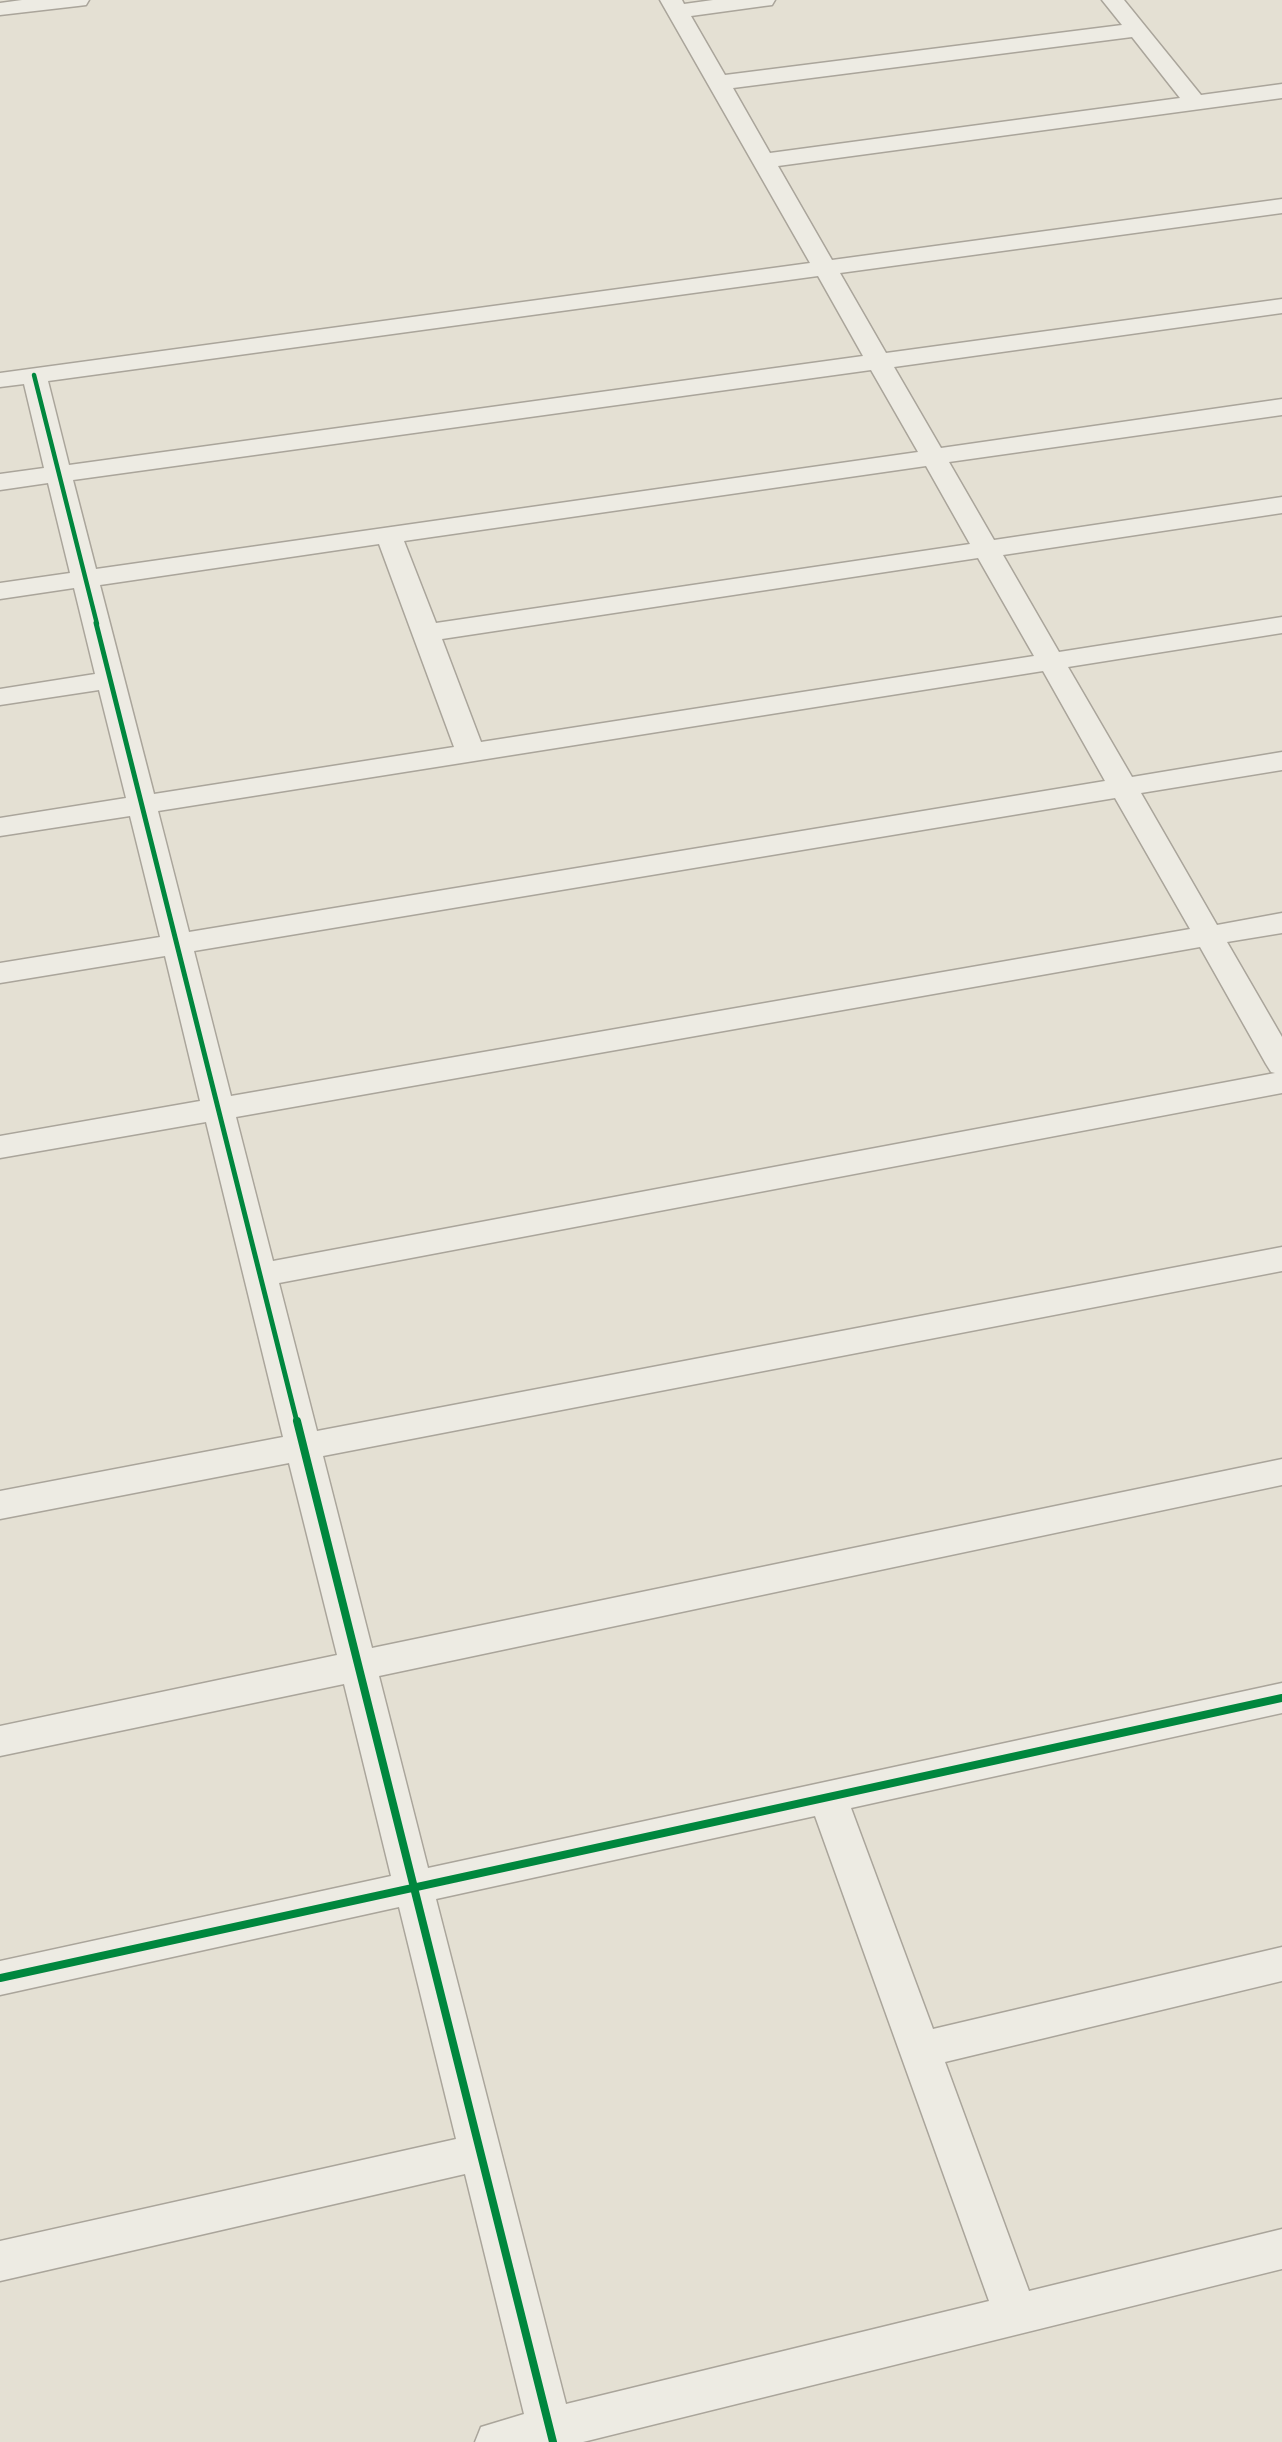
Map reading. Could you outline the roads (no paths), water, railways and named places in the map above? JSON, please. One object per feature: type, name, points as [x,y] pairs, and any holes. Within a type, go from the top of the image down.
[{"type":"street","points":[[0,9],[78,0]]},
{"type":"street","points":[[764,0],[674,5],[1282,1064]]},
{"type":"street","points":[[1113,0],[1196,103]]},
{"type":"street","points":[[718,83],[1138,30]]},
{"type":"street","points":[[763,161],[1282,91]]},
{"type":"street","points":[[0,380],[1282,206]]},
{"type":"street","points":[[0,482],[1282,306]]},
{"type":"street","points":[[34,375],[551,2436]]},
{"type":"street","points":[[0,591],[1282,407]]},
{"type":"street","points":[[426,633],[1282,505]]},
{"type":"street","points":[[389,535],[471,753]]},
{"type":"street","points":[[0,826],[1282,625]]},
{"type":"street","points":[[0,697],[111,680]]},
{"type":"street","points":[[0,973],[1282,761]]},
{"type":"street","points":[[0,1147],[1282,923]]},
{"type":"street","points":[[260,1275],[1282,1082]]},
{"type":"street","points":[[0,1505],[1282,1259]]},
{"type":"street","points":[[0,1741],[1282,1472]]},
{"type":"street","points":[[0,1978],[1282,1698]]},
{"type":"street","points":[[828,1797],[1016,2315]]},
{"type":"street","points":[[920,2050],[1282,1964]]},
{"type":"street","points":[[0,2260],[480,2152]]},
{"type":"street","points":[[497,2442],[551,2436],[1016,2315],[1282,2249]]}]
